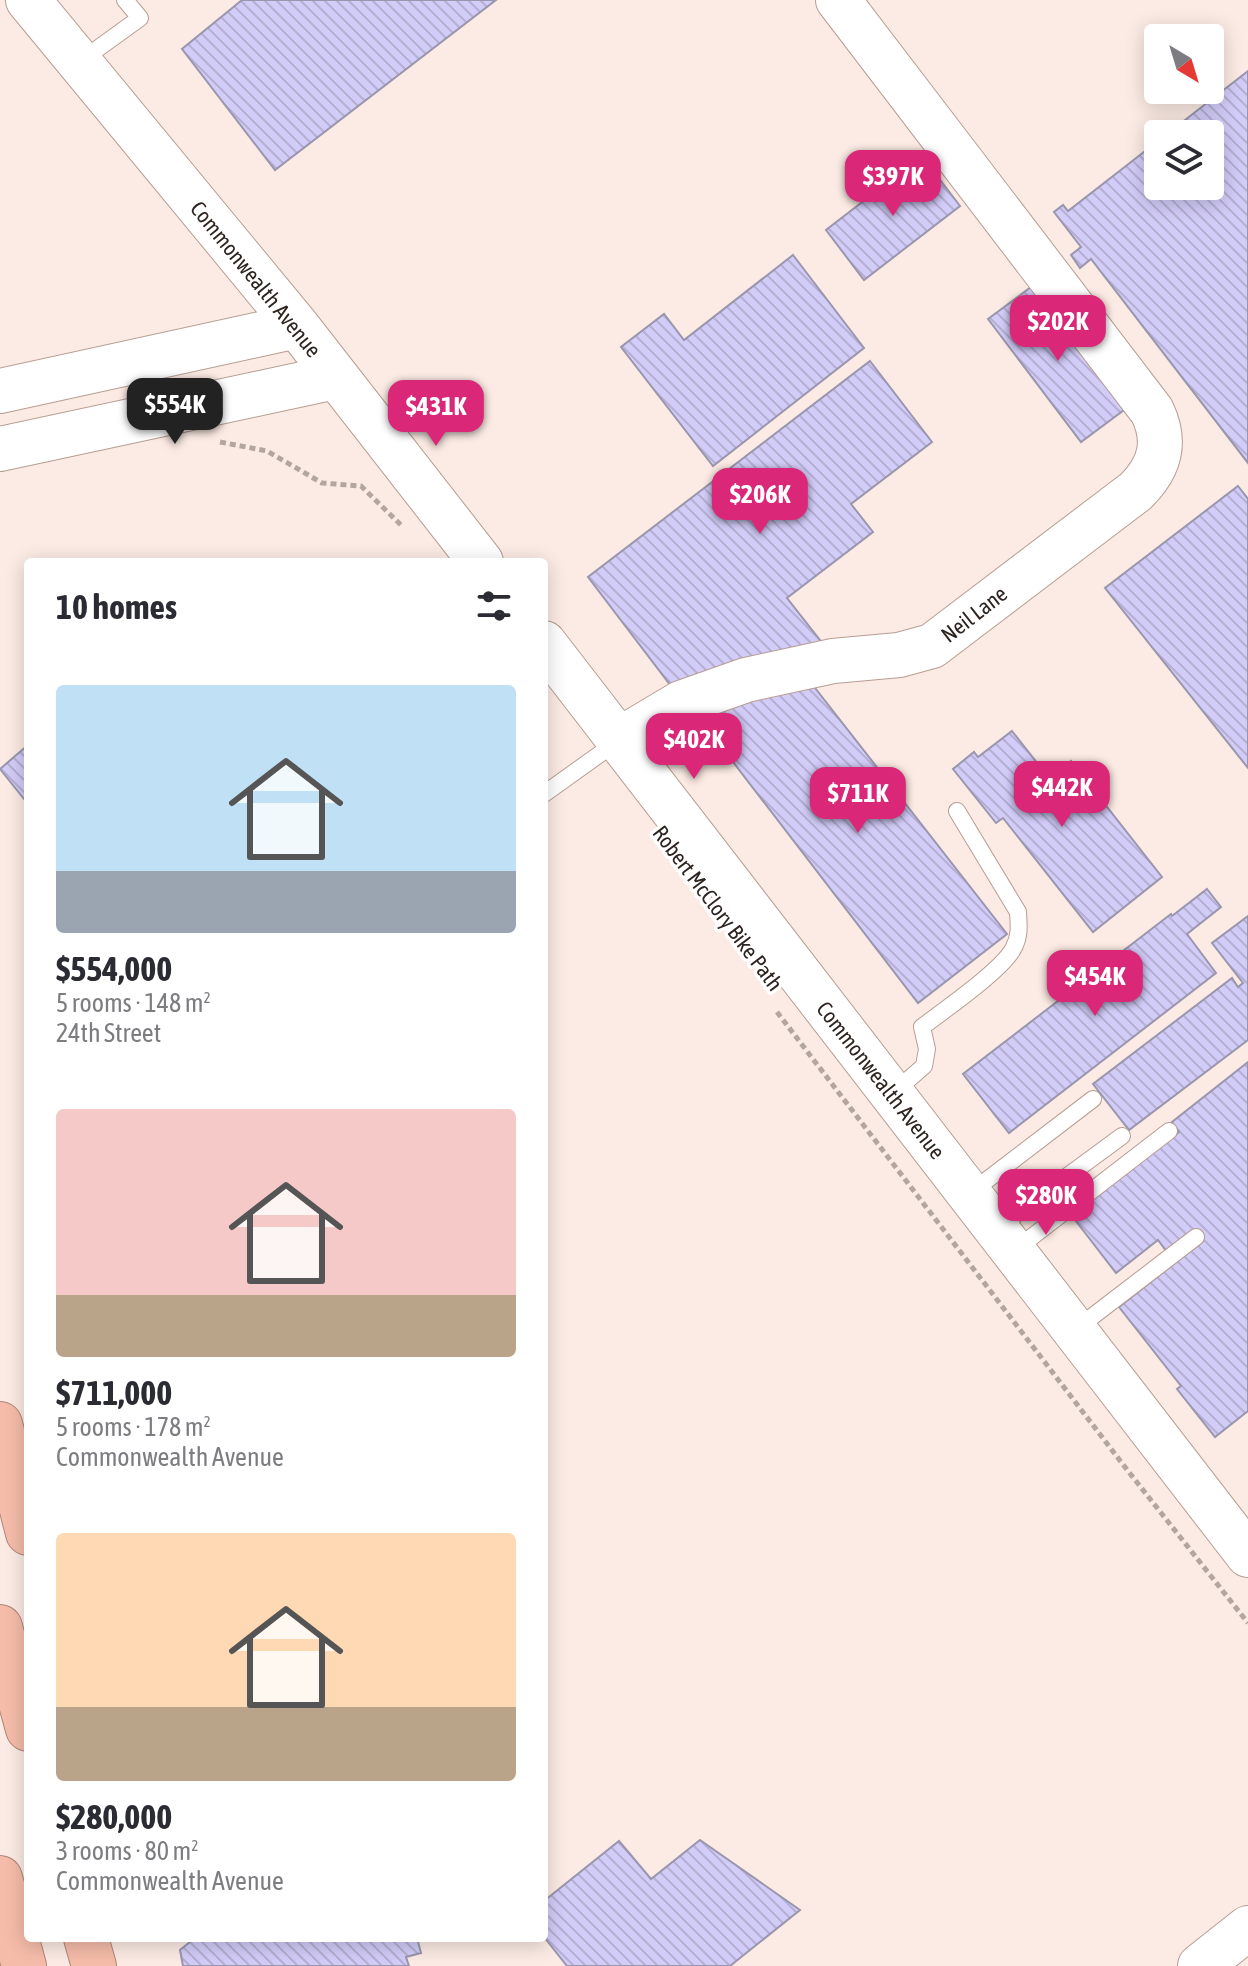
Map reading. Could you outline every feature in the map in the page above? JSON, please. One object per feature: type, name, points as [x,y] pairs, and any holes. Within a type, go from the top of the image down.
[{"type":"highway","points":[[0,1424],[24,1517]]},
{"type":"highway","points":[[0,1627],[24,1714]]},
{"type":"highway","points":[[0,1878],[24,1966]]},
{"type":"highway","points":[[87,1942],[94,1966]]},
{"type":"highway","points":[[106,1966],[109,1942]]},
{"type":"street","name":"Commonwealth Avenue","points":[[28,0],[297,326],[478,558]]},
{"type":"street","name":"Neil Lane","points":[[619,740],[681,703],[746,680],[833,661],[899,655],[932,646],[1136,491],[1151,476],[1158,457],[1160,437],[1152,411],[838,0]]},
{"type":"street","points":[[0,391],[297,326]]},
{"type":"street","points":[[0,449],[335,377]]},
{"type":"street","name":"Commonwealth Avenue","points":[[548,648],[1248,1555]]},
{"type":"street","points":[[1200,1966],[1248,1928]]},
{"type":"lane","points":[[77,63],[140,18],[125,0]]},
{"type":"lane","points":[[548,791],[619,740]]},
{"type":"lane","points":[[892,1094],[924,1066],[927,1049],[922,1027],[1012,952],[1020,932],[1018,912],[957,811]]},
{"type":"lane","points":[[969,1193],[1093,1099]]},
{"type":"lane","points":[[1005,1240],[1169,1131]]},
{"type":"lane","points":[[1005,1240],[1122,1136]]},
{"type":"lane","points":[[1074,1330],[1196,1237]]},
{"type":"path","points":[[210,443],[226,442],[267,451],[322,483],[361,486],[402,526]]},
{"type":"path","name":"Robert McClory Bike Path","points":[[770,1002],[1248,1623]]},
{"type":"building","points":[[242,0],[496,0],[275,170],[182,49]]},
{"type":"building","points":[[1248,71],[1248,463],[1091,259],[1080,268],[1071,255],[1081,247],[1054,212],[1063,205],[1068,211],[1144,152],[1144,200],[1224,200],[1224,120],[1185,120],[1206,104],[1224,104],[1224,90]]},
{"type":"building","points":[[922,156],[960,206],[864,280],[826,230]]},
{"type":"building","points":[[793,255],[864,348],[713,466],[621,347],[664,314],[684,340]]},
{"type":"building","points":[[1035,284],[1128,407],[1081,442],[988,319]]},
{"type":"building","points":[[870,361],[932,442],[851,504],[873,532],[787,598],[823,644],[671,686],[588,577]]},
{"type":"building","points":[[1238,486],[1248,499],[1248,768],[1105,588]]},
{"type":"building","points":[[812,684],[1007,934],[918,1003],[697,715]]},
{"type":"building","points":[[1012,731],[1049,778],[1071,761],[1162,877],[1093,932],[1003,818],[996,823],[953,769],[974,752],[978,757]]},
{"type":"building","points":[[24,748],[24,799],[0,769]]},
{"type":"building","points":[[1207,889],[1221,907],[1187,934],[1216,973],[1009,1133],[963,1074]]},
{"type":"building","points":[[1248,916],[1248,1040],[1129,1130],[1093,1084],[1232,978],[1238,987],[1243,983],[1212,943]]},
{"type":"building","points":[[1248,1062],[1248,1411],[1215,1437],[1177,1389],[1181,1386],[1119,1307],[1203,1241],[1195,1230],[1167,1252],[1158,1240],[1116,1273],[1072,1216],[1179,1132],[1172,1122]]},
{"type":"building","points":[[700,1840],[800,1910],[730,1966],[567,1966],[548,1942],[548,1898],[619,1841],[651,1879]]},
{"type":"building","points":[[190,1942],[418,1942],[421,1953],[406,1957],[409,1966],[183,1966],[180,1950]]}]
